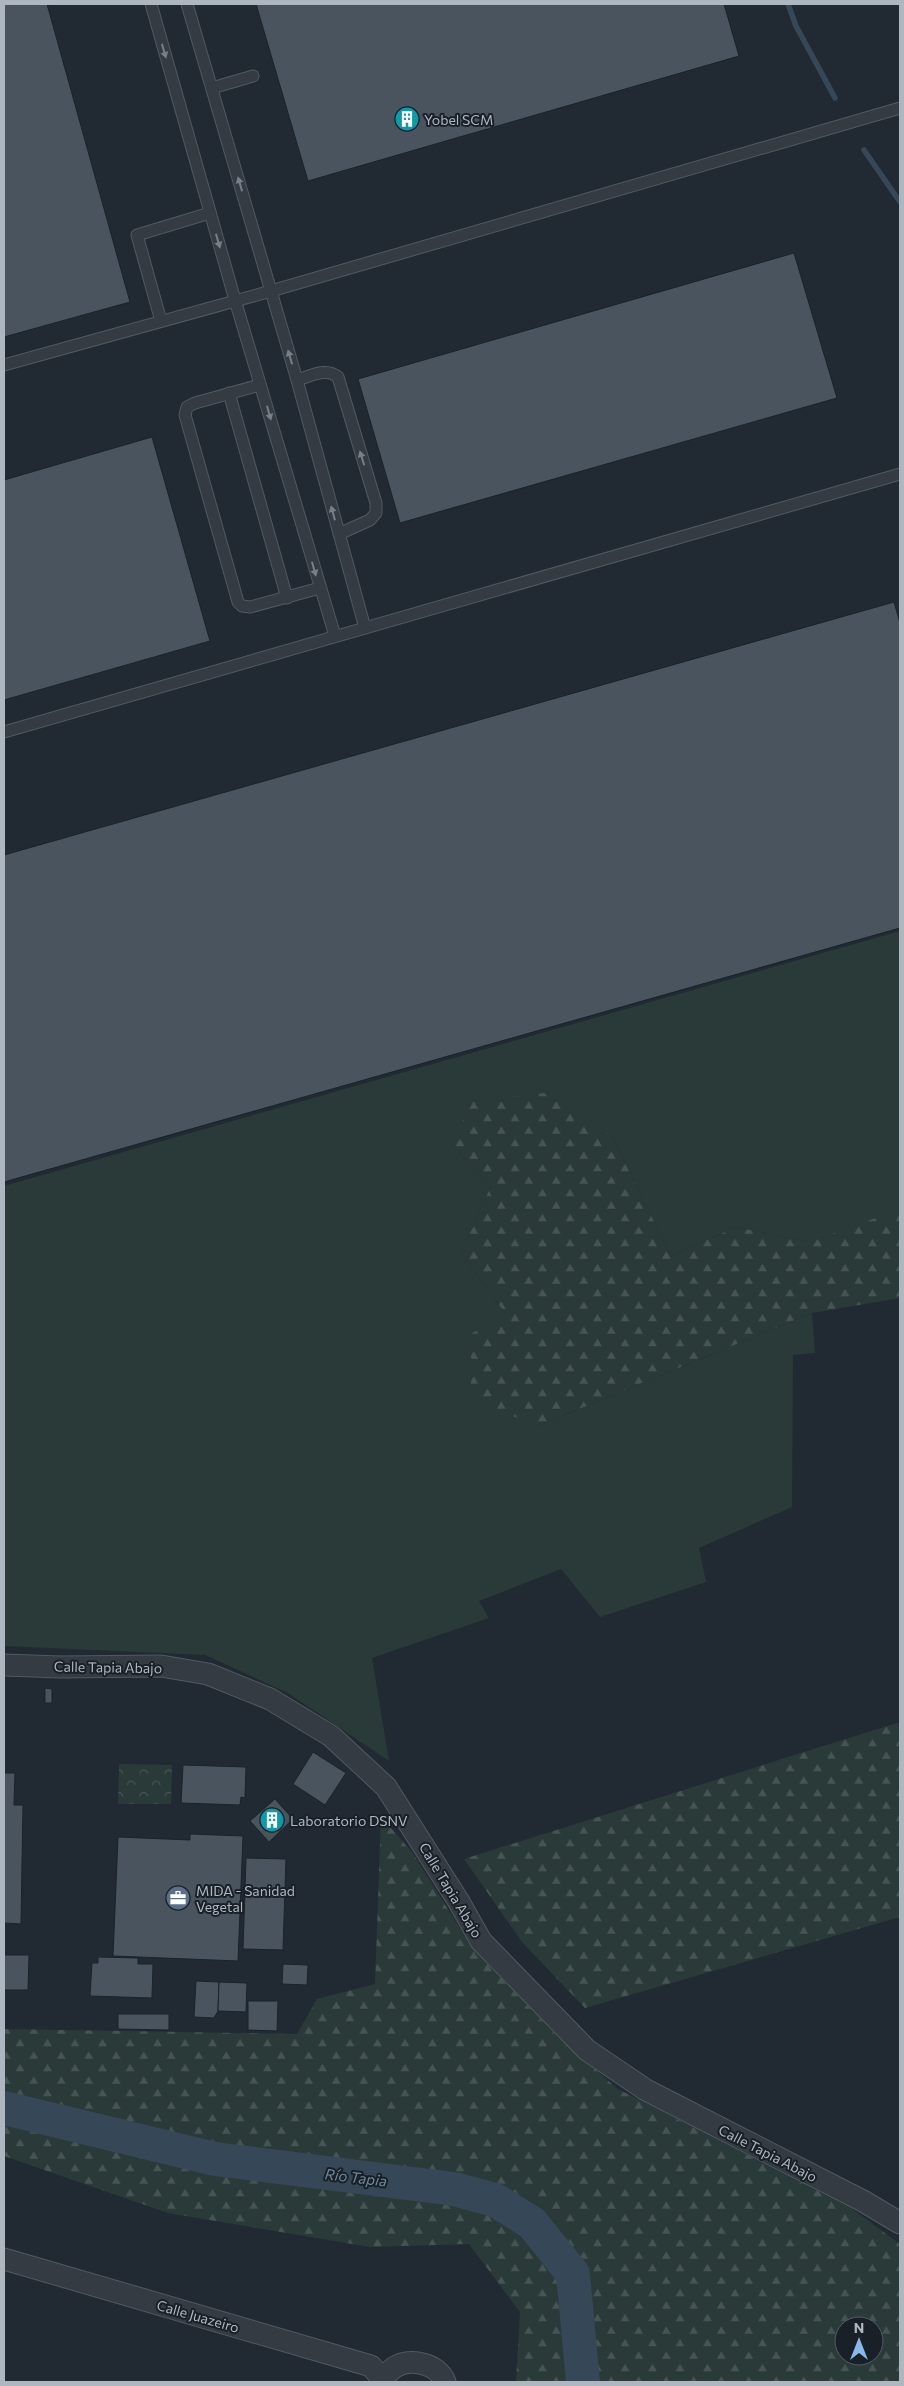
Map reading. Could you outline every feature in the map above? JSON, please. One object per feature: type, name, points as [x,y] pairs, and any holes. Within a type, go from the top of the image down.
[{"type":"street","name":"Calle Tapia Abajo","points":[[4,1665],[60,1667],[161,1666],[208,1674],[270,1699],[331,1736],[386,1787],[482,1941],[587,2050],[646,2090],[863,2201],[900,2223]]},
{"type":"street","name":"Calle Juazeiro","points":[[4,2259],[371,2366],[384,2380]]},
{"type":"street","points":[[384,2380],[396,2366],[414,2362],[431,2366],[445,2382]]},
{"type":"lane","points":[[151,4],[235,300],[335,636]]},
{"type":"lane","points":[[187,4],[297,380],[364,628]]},
{"type":"lane","points":[[212,88],[254,76]]},
{"type":"lane","points":[[4,365],[271,291],[900,108]]},
{"type":"lane","points":[[161,321],[137,235],[210,213]]},
{"type":"lane","points":[[297,380],[325,371],[332,372],[338,377],[376,503],[376,513],[370,520],[338,534]]},
{"type":"lane","points":[[260,385],[195,403],[187,407],[185,415],[238,602],[242,606],[250,607],[320,588]]},
{"type":"lane","points":[[229,393],[288,598]]},
{"type":"lane","points":[[4,732],[900,474]]},
{"type":"green space","points":[[900,931],[900,1210],[810,1242],[736,1227],[671,1256],[612,1136],[451,1144],[491,1186],[461,1253],[505,1313],[538,1426],[812,1313],[815,1353],[793,1355],[792,1507],[699,1548],[706,1582],[600,1617],[561,1569],[479,1601],[489,1618],[372,1658],[389,1761],[288,1693],[205,1655],[4,1646],[4,1186]]},
{"type":"green space","points":[[544,1093],[612,1136],[671,1256],[736,1227],[810,1242],[900,1209],[900,1298],[812,1313],[538,1426],[471,1400],[471,1334],[505,1313],[461,1253],[491,1186],[451,1144],[473,1101]]},
{"type":"green space","points":[[900,1722],[900,1917],[585,2008],[522,1942],[464,1859]]},
{"type":"green space","points":[[119,1764],[172,1765],[171,1804],[118,1804]]},
{"type":"green space","points":[[381,1817],[412,1852],[473,1949],[560,2039],[618,2089],[851,2208],[900,2244],[900,2382],[516,2382],[520,2312],[469,2244],[370,2247],[168,2213],[4,2156],[4,2029],[297,2034],[317,1999],[375,1984]]},
{"type":"building","points":[[4,4],[47,4],[130,302],[4,337]]},
{"type":"building","name":"Yobel SCM","points":[[256,4],[724,4],[739,56],[308,181]]},
{"type":"building","points":[[794,253],[837,398],[400,523],[358,379]]},
{"type":"building","points":[[152,437],[210,641],[4,700],[4,480]]},
{"type":"building","points":[[894,602],[900,623],[900,928],[4,1182],[4,855]]},
{"type":"building","points":[[45,1688],[52,1689],[52,1703],[45,1703]]},
{"type":"building","points":[[313,1752],[346,1773],[325,1805],[293,1784]]},
{"type":"building","points":[[183,1765],[246,1767],[245,1798],[241,1797],[240,1805],[181,1803]]},
{"type":"building","points":[[4,1773],[15,1773],[14,1805],[23,1805],[21,1924],[4,1923]]},
{"type":"building","name":"Laboratorio DSNV","points":[[275,1799],[293,1819],[269,1842],[250,1821]]},
{"type":"building","name":"MIDA - Sanidad Vegetal","points":[[190,1834],[243,1836],[238,1961],[113,1956],[118,1837],[190,1840]]},
{"type":"building","points":[[246,1858],[286,1859],[283,1950],[243,1949]]},
{"type":"building","points":[[4,1955],[29,1955],[28,1990],[4,1990]]},
{"type":"building","points":[[98,1957],[138,1958],[138,1964],[153,1964],[152,1998],[90,1996],[92,1963],[98,1963]]},
{"type":"building","points":[[283,1964],[308,1965],[307,1985],[282,1984]]},
{"type":"building","points":[[196,1981],[219,1982],[218,2011],[214,2018],[194,2017]]},
{"type":"building","points":[[219,1982],[247,1983],[246,2012],[218,2011]]},
{"type":"building","points":[[248,2001],[278,2001],[277,2031],[248,2030]]},
{"type":"building","points":[[118,2014],[169,2014],[169,2030],[118,2029]]},
{"type":"waterway","points":[[788,4],[796,26],[835,98]]},
{"type":"waterway","points":[[864,150],[900,202]]},
{"type":"waterway","name":"Río Tapia","points":[[4,2108],[215,2159],[454,2189],[495,2200],[532,2223],[573,2274],[583,2382]]},
{"type":"place","name":"Yobel SCM","points":[[407,119]]},
{"type":"place","name":"Laboratorio DSNV","points":[[272,1820]]},
{"type":"place","name":"MIDA - Sanidad Vegetal","points":[[178,1898]]}]
